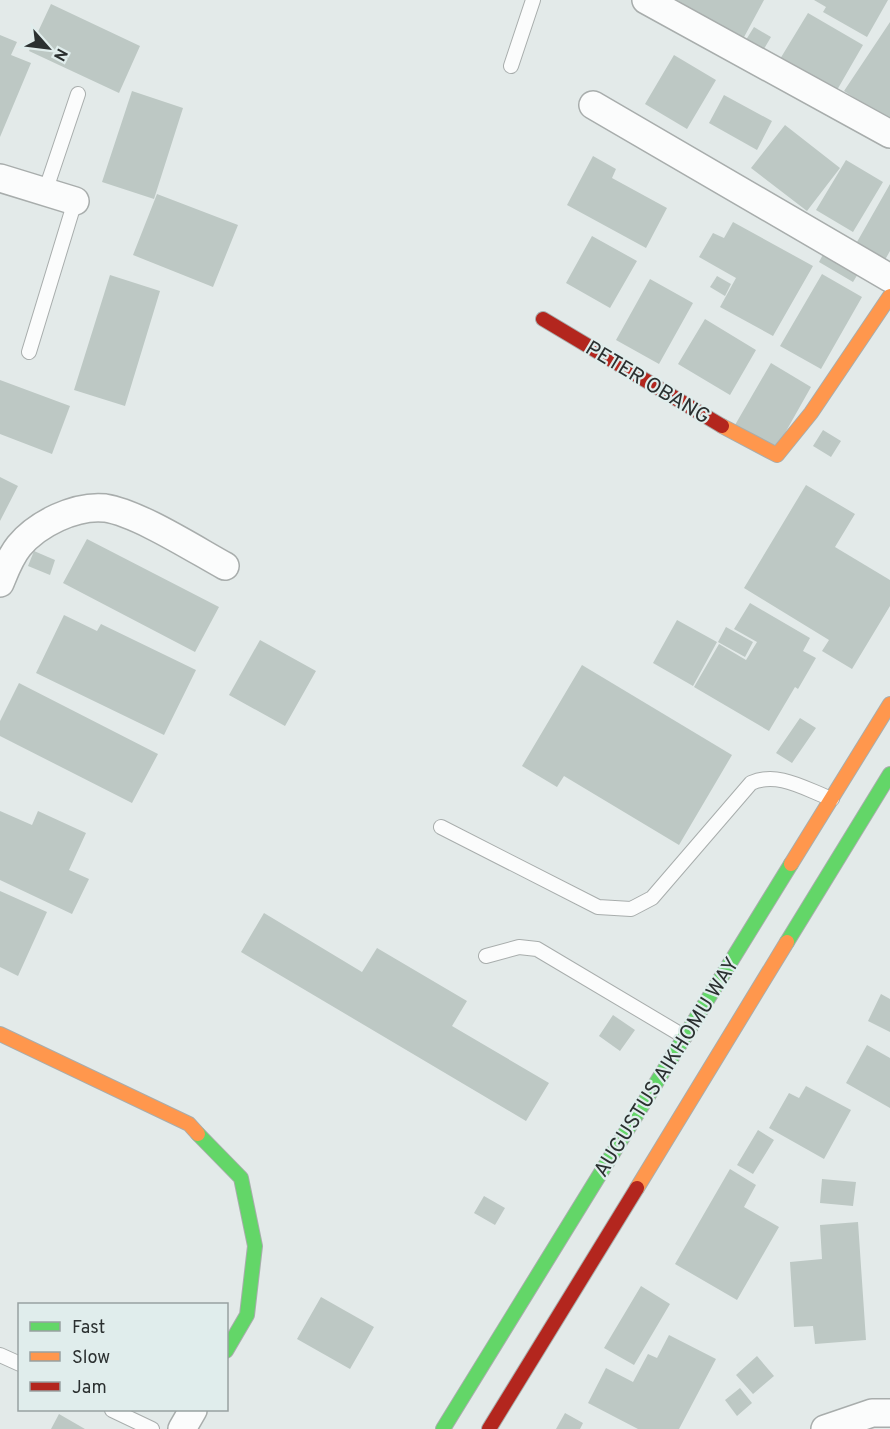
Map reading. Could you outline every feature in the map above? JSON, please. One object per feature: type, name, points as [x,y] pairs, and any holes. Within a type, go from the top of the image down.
[{"type":"street","points":[[646,0],[890,134]]},
{"type":"street","points":[[593,105],[890,278]]},
{"type":"street","points":[[0,178],[75,201]]},
{"type":"street","name":"PETER OBANG","points":[[543,319],[754,445],[777,455],[811,413],[890,296]]},
{"type":"street","points":[[0,583],[19,546],[36,529],[81,509],[105,508],[136,519],[225,566]]},
{"type":"street","name":"AUGUSTUS AIKHOMU WAY","points":[[443,1429],[890,704]]},
{"type":"street","name":"AUGUSTUS AIKHOMU WAY","points":[[489,1429],[890,774]]},
{"type":"street","points":[[0,1034],[189,1124],[241,1178],[255,1246],[247,1315],[228,1348]]},
{"type":"street","points":[[182,1429],[192,1411]]},
{"type":"street","points":[[825,1429],[872,1413],[890,1413]]},
{"type":"lane","points":[[511,66],[533,0]]},
{"type":"lane","points":[[45,192],[78,94]]},
{"type":"lane","points":[[29,352],[75,201]]},
{"type":"lane","points":[[441,827],[598,907],[631,909],[652,898],[751,783],[763,778],[775,777],[832,799]]},
{"type":"lane","points":[[486,956],[519,947],[537,949],[685,1037]]},
{"type":"lane","points":[[0,1355],[18,1363]]},
{"type":"lane","points":[[114,1411],[152,1429]]},
{"type":"building","points":[[670,0],[764,0],[743,39]]},
{"type":"building","points":[[814,0],[888,0],[867,37],[823,12],[826,7]]},
{"type":"building","points":[[51,4],[140,46],[119,93],[29,51]]},
{"type":"building","points":[[808,13],[863,45],[833,97],[777,64]]},
{"type":"building","points":[[890,22],[890,121],[844,91]]},
{"type":"building","points":[[754,27],[771,37],[761,54],[744,43]]},
{"type":"building","points":[[0,35],[17,42],[11,55],[31,63],[0,137]]},
{"type":"building","points":[[674,55],[716,80],[687,129],[645,104]]},
{"type":"building","points":[[132,91],[183,108],[154,199],[102,182]]},
{"type":"building","points":[[724,95],[772,121],[757,150],[709,123]]},
{"type":"building","points":[[785,125],[840,168],[807,211],[751,168]]},
{"type":"building","points":[[593,156],[616,169],[612,178],[667,208],[646,248],[567,205]]},
{"type":"building","points":[[846,160],[883,182],[853,232],[816,210]]},
{"type":"building","points":[[890,184],[890,251],[882,265],[853,249]]},
{"type":"building","points":[[157,194],[238,225],[213,287],[133,255]]},
{"type":"building","points":[[733,222],[813,266],[773,336],[720,307],[736,278],[699,257],[713,233],[724,238]]},
{"type":"building","points":[[592,236],[637,261],[610,308],[566,283]]},
{"type":"building","points":[[826,249],[861,269],[853,282],[819,262]]},
{"type":"building","points":[[822,274],[862,297],[821,369],[780,346]]},
{"type":"building","points":[[110,275],[160,291],[125,406],[74,390]]},
{"type":"building","points":[[717,276],[731,284],[725,296],[710,287]]},
{"type":"building","points":[[650,279],[693,303],[659,364],[616,340]]},
{"type":"building","points":[[705,319],[756,350],[730,395],[678,364]]},
{"type":"building","points":[[771,363],[811,387],[776,449],[735,425]]},
{"type":"building","points":[[0,380],[70,406],[52,454],[0,434]]},
{"type":"building","points":[[823,430],[841,441],[831,457],[813,446]]},
{"type":"building","points":[[0,477],[18,486],[0,521]]},
{"type":"building","points":[[806,485],[855,514],[835,547],[890,580],[890,606],[852,669],[822,651],[829,640],[744,588]]},
{"type":"building","points":[[87,539],[219,607],[195,652],[63,583]]},
{"type":"building","points":[[34,551],[55,560],[50,575],[28,566]]},
{"type":"building","points":[[750,603],[810,638],[803,651],[816,658],[798,689],[795,687],[769,731],[694,687],[719,644],[746,660],[757,642],[734,629]]},
{"type":"building","points":[[64,615],[97,631],[101,624],[196,670],[164,735],[36,673]]},
{"type":"building","points":[[677,620],[717,642],[693,686],[653,663]]},
{"type":"building","points":[[726,627],[753,642],[745,657],[718,642]]},
{"type":"building","points":[[260,640],[316,671],[285,726],[229,695]]},
{"type":"building","points":[[582,665],[732,755],[679,845],[564,776],[557,787],[522,766]]},
{"type":"building","points":[[19,683],[158,754],[132,803],[0,736],[0,721]]},
{"type":"building","points":[[800,718],[816,728],[792,763],[776,753]]},
{"type":"building","points":[[0,811],[32,825],[38,811],[86,833],[69,870],[89,879],[72,914],[0,880]]},
{"type":"building","points":[[0,891],[47,912],[18,976],[0,967]]},
{"type":"building","points":[[264,913],[362,972],[377,948],[467,1001],[452,1026],[549,1083],[526,1121],[241,952]]},
{"type":"building","points":[[881,994],[890,999],[890,1032],[868,1021]]},
{"type":"building","points":[[613,1015],[635,1030],[620,1051],[599,1036]]},
{"type":"building","points":[[867,1045],[890,1058],[890,1108],[846,1083]]},
{"type":"building","points":[[806,1086],[851,1110],[824,1159],[769,1128],[789,1093],[799,1098]]},
{"type":"building","points":[[758,1130],[774,1140],[753,1174],[737,1165]]},
{"type":"building","points":[[730,1169],[756,1185],[744,1207],[779,1227],[737,1300],[675,1264]]},
{"type":"building","points":[[822,1179],[856,1182],[853,1206],[820,1203]]},
{"type":"building","points":[[484,1196],[505,1208],[495,1225],[474,1213]]},
{"type":"building","points":[[858,1222],[866,1340],[815,1344],[813,1326],[794,1327],[790,1262],[822,1259],[820,1225]]},
{"type":"building","points":[[641,1286],[670,1304],[634,1365],[604,1348]]},
{"type":"building","points":[[321,1297],[374,1327],[350,1369],[297,1339]]},
{"type":"building","points":[[669,1335],[716,1359],[679,1429],[638,1429],[588,1403],[606,1368],[633,1382],[648,1354],[657,1358]]},
{"type":"building","points":[[757,1356],[774,1376],[753,1394],[736,1375]]},
{"type":"building","points":[[740,1388],[752,1403],[737,1416],[725,1400]]},
{"type":"building","points":[[565,1413],[583,1423],[580,1429],[556,1429]]},
{"type":"building","points":[[59,1414],[85,1429],[51,1429]]},
{"type":"traffic: fast","points":[[787,942],[890,774]]},
{"type":"traffic: fast","points":[[443,1429],[791,864]]},
{"type":"traffic: fast","points":[[198,1134],[241,1178],[255,1246],[247,1315],[228,1348]]},
{"type":"traffic: slow","points":[[722,426],[777,455],[811,413],[890,296]]},
{"type":"traffic: slow","points":[[791,864],[890,704]]},
{"type":"traffic: slow","points":[[637,1188],[787,942]]},
{"type":"traffic: slow","points":[[0,1034],[189,1124],[198,1134]]},
{"type":"traffic: jam","points":[[543,319],[722,426]]},
{"type":"traffic: jam","points":[[489,1429],[637,1188]]}]
